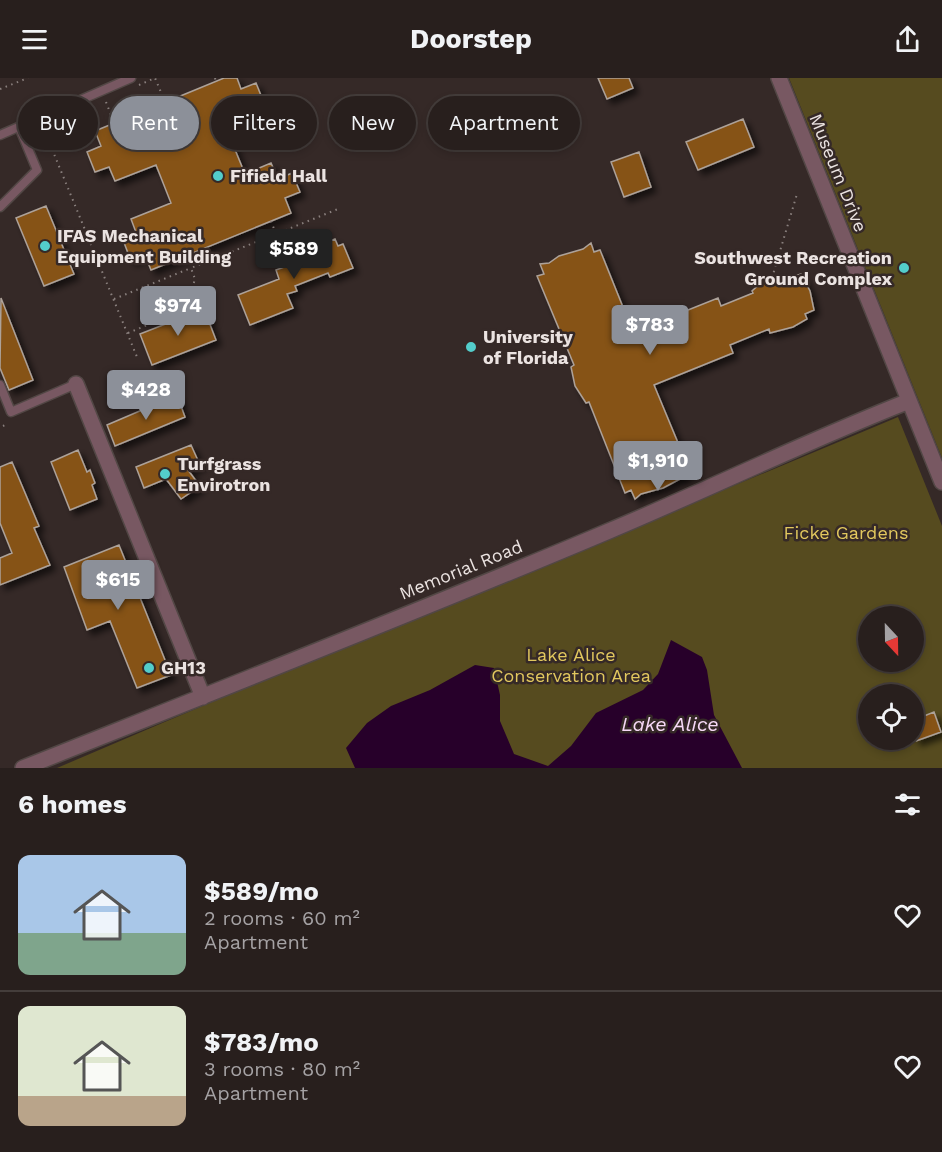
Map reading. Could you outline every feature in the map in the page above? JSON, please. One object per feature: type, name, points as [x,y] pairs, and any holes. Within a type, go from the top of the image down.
[{"type":"street","name":"Museum Drive","points":[[779,78],[942,482]]},
{"type":"street","points":[[76,384],[203,697]]},
{"type":"street","name":"Memorial Road","points":[[23,768],[607,532],[808,442],[909,401]]},
{"type":"lane","points":[[86,96],[131,78]]},
{"type":"lane","points":[[0,135],[18,127]]},
{"type":"lane","points":[[0,207],[37,170],[29,150]]},
{"type":"lane","points":[[0,385],[11,412],[76,384]]},
{"type":"path","points":[[0,89],[28,78]]},
{"type":"path","points":[[155,78],[163,96]]},
{"type":"path","points":[[105,99],[110,112]]},
{"type":"path","points":[[52,150],[137,357]]},
{"type":"path","points":[[772,278],[796,194]]},
{"type":"path","points":[[114,299],[338,209]]},
{"type":"path","points":[[271,221],[276,234]]},
{"type":"path","points":[[128,333],[186,309],[195,279],[191,268]]},
{"type":"green space","name":"Southwest Recreation Ground Complex","points":[[789,78],[942,78],[942,458]]},
{"type":"green space","name":"Lake Alice Conservation Area","points":[[898,417],[942,526],[942,768],[57,768]]},
{"type":"water","name":"Lake Alice","points":[[671,640],[702,657],[707,670],[714,715],[742,768],[355,768],[346,748],[367,723],[391,706],[430,690],[475,665],[494,668],[500,695],[500,721],[514,754],[548,766],[571,746],[596,713],[643,690],[658,674]]},
{"type":"building","name":"Fifield Hall","points":[[224,78],[237,78],[241,89],[256,83],[261,96],[211,96],[211,150],[235,150],[245,174],[271,163],[278,179],[292,173],[300,192],[285,198],[291,213],[151,270],[145,255],[131,261],[123,240],[137,235],[131,219],[171,203],[156,165],[115,181],[109,167],[95,172],[87,152],[98,150],[101,146],[98,130],[110,125],[110,150],[199,150],[199,96],[180,96]]},
{"type":"building","points":[[598,78],[629,78],[633,88],[607,99]]},
{"type":"building","points":[[743,119],[754,147],[698,170],[686,142]]},
{"type":"building","points":[[639,152],[651,187],[624,197],[611,162]]},
{"type":"building","name":"IFAS Mechanical Equipment Building","points":[[46,206],[74,274],[44,286],[16,218]]},
{"type":"building","points":[[335,239],[338,246],[343,244],[353,268],[330,277],[328,273],[295,286],[297,291],[287,294],[293,308],[250,325],[238,295],[279,279],[276,270],[287,266],[284,259]]},
{"type":"building","points":[[591,243],[594,252],[600,250],[633,332],[718,298],[721,306],[753,293],[752,291],[761,283],[779,276],[790,278],[801,274],[810,291],[814,310],[805,314],[807,319],[793,327],[770,333],[769,329],[730,345],[733,353],[654,385],[688,467],[682,470],[686,478],[641,494],[635,499],[631,490],[625,493],[589,402],[586,403],[575,386],[571,367],[574,365],[537,276],[544,274],[540,264],[549,263],[559,256],[583,249]]},
{"type":"building","points":[[1,298],[33,380],[9,390],[0,368]]},
{"type":"building","points":[[204,309],[216,340],[152,365],[140,334]]},
{"type":"building","points":[[177,395],[185,417],[115,446],[107,425]]},
{"type":"building","name":"Turfgrass Envirotron","points":[[191,445],[200,465],[188,470],[200,486],[181,499],[166,479],[144,488],[136,467]]},
{"type":"building","points":[[78,450],[87,472],[90,470],[95,483],[92,485],[97,499],[70,510],[51,462]]},
{"type":"building","points":[[12,462],[39,526],[34,528],[50,565],[0,585],[0,558],[12,553],[0,523],[0,467]]},
{"type":"building","points":[[119,545],[171,675],[137,688],[110,621],[87,630],[64,567]]},
{"type":"building","points":[[934,712],[941,732],[924,738],[924,716]]},
{"type":"place","name":"Fifield Hall","points":[[218,176]]},
{"type":"place","name":"IFAS Mechanical Equipment Building","points":[[45,246]]},
{"type":"place","name":"Southwest Recreation Ground Complex","points":[[904,268]]},
{"type":"place","name":"University of Florida","points":[[471,347]]},
{"type":"place","name":"Turfgrass Envirotron","points":[[165,474]]},
{"type":"place","name":"GH13","points":[[149,668]]},
{"type":"park label","name":"Ficke Gardens","points":[[846,533]]}]
